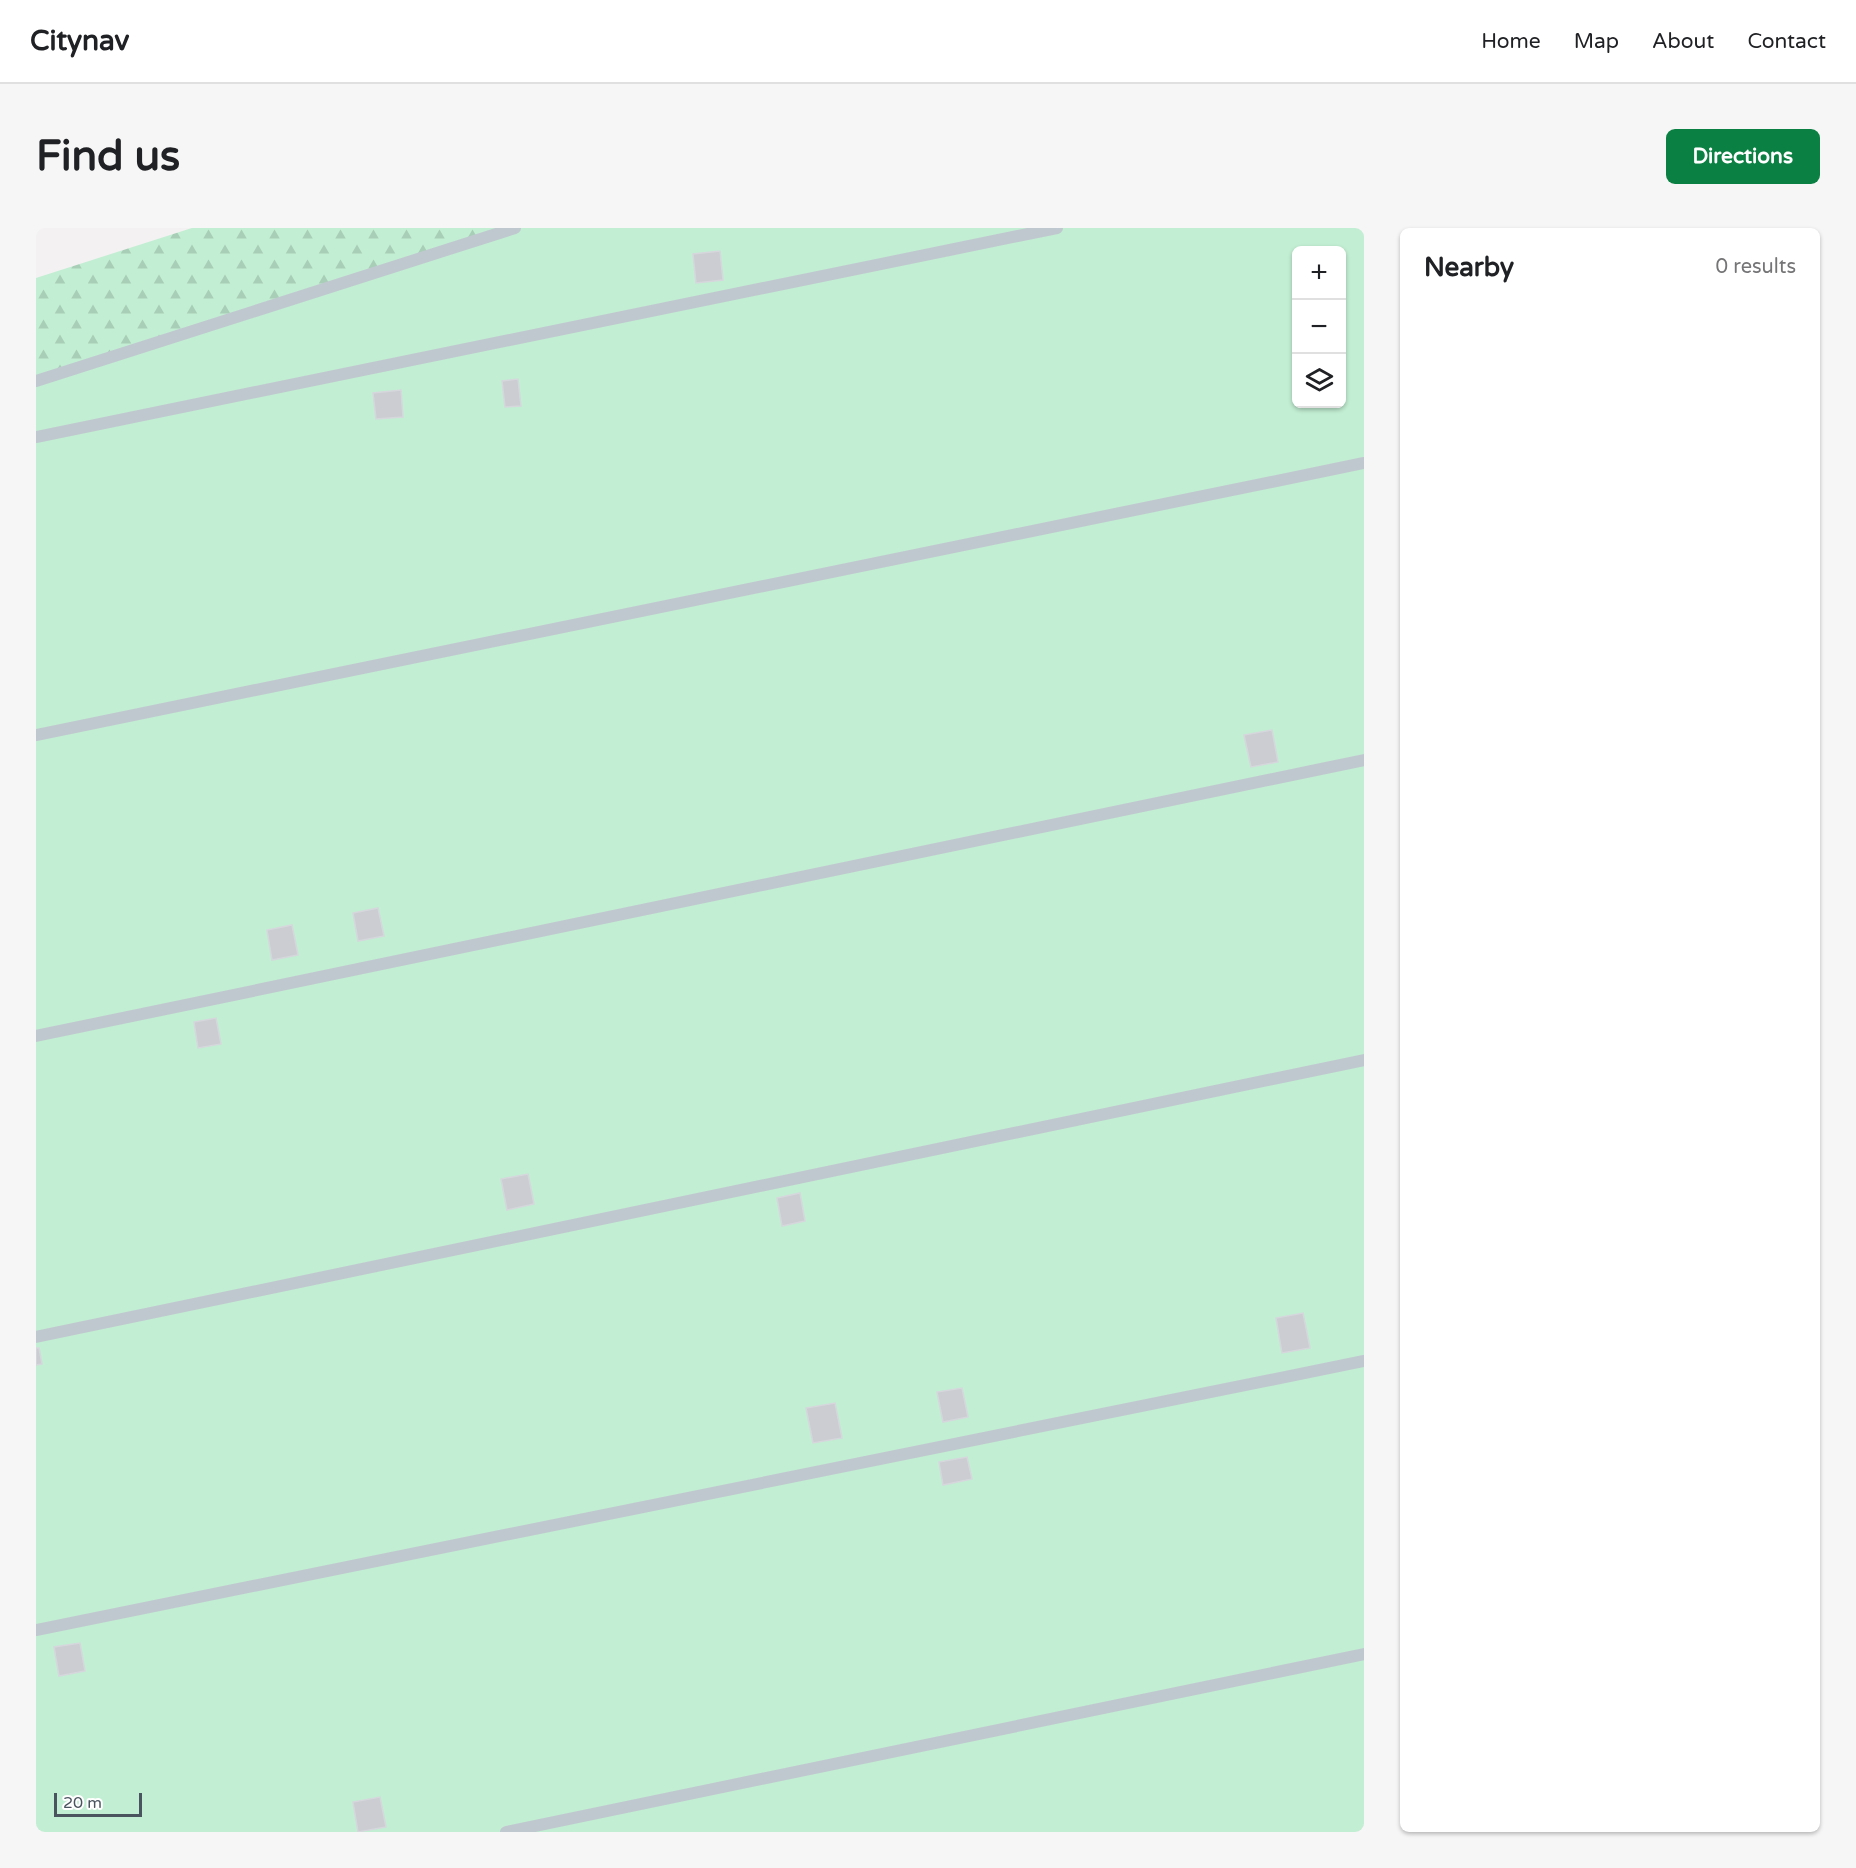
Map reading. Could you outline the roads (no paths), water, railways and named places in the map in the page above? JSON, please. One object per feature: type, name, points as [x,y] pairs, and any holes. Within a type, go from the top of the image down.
[{"type":"lane","points":[[36,381],[515,228]]},
{"type":"lane","points":[[36,437],[1057,228]]},
{"type":"lane","points":[[36,735],[1364,463]]},
{"type":"lane","points":[[36,1036],[1364,760]]},
{"type":"lane","points":[[36,1337],[1364,1060]]},
{"type":"lane","points":[[36,1630],[1364,1361]]},
{"type":"lane","points":[[506,1832],[1364,1654]]}]
